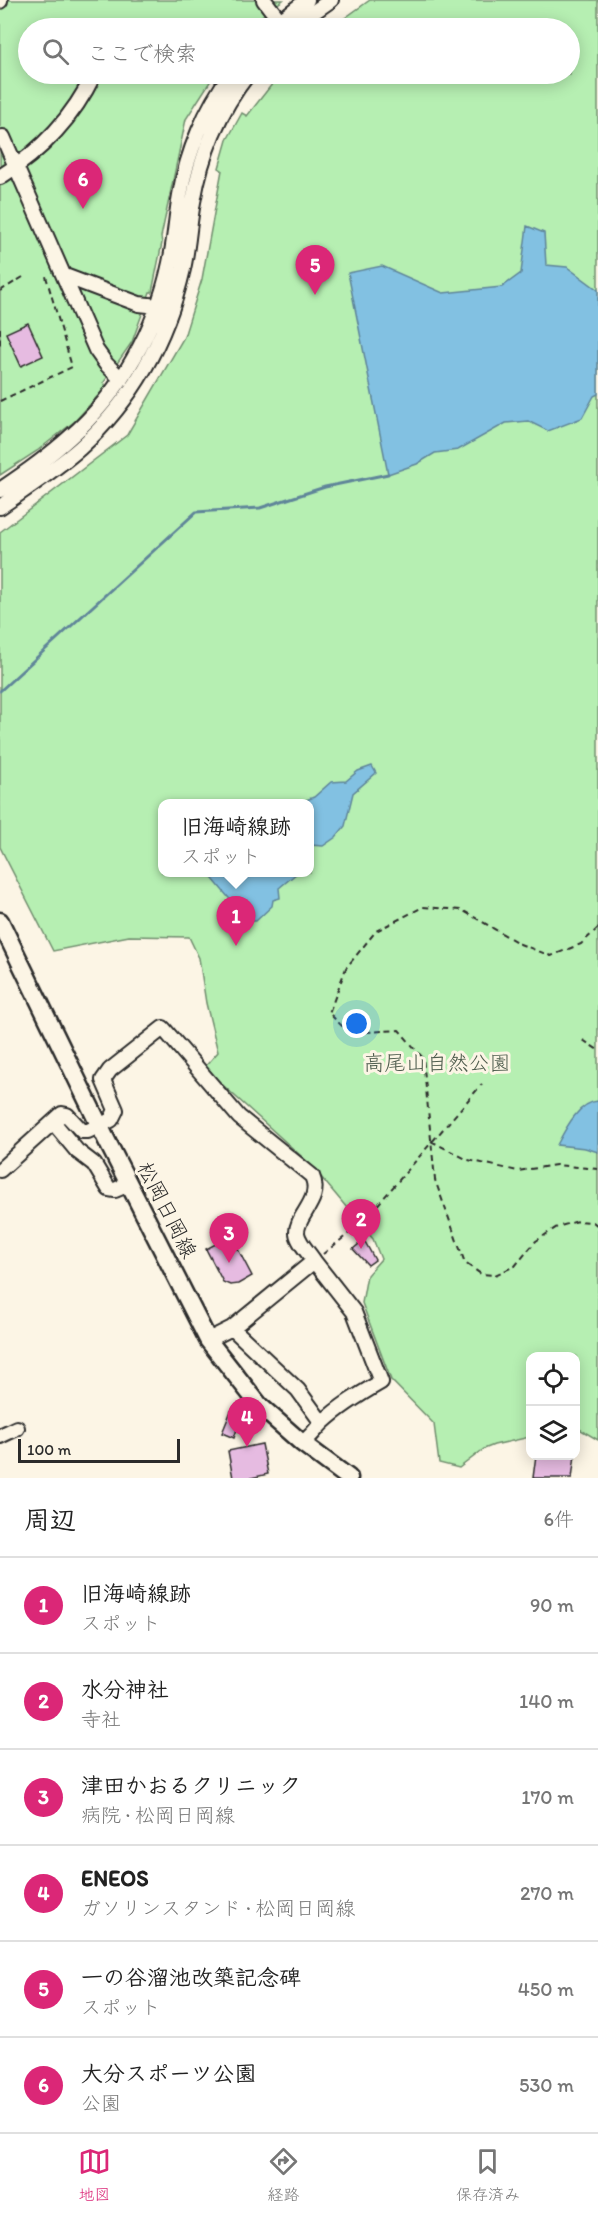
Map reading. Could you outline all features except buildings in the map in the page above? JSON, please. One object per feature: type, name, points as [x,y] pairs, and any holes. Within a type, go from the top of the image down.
[{"type":"main road","name":"松岡日岡線","points":[[0,921],[208,1340],[260,1406],[302,1443],[349,1478]]},
{"type":"street","points":[[264,0],[276,18]]},
{"type":"street","points":[[289,18],[307,0]]},
{"type":"street","points":[[296,18],[331,0]]},
{"type":"street","points":[[0,177],[45,145],[63,124],[89,84]]},
{"type":"street","points":[[0,490],[70,437],[100,407],[121,379],[141,346],[158,306],[171,260],[181,186],[192,151],[211,105],[225,84]]},
{"type":"street","points":[[0,507],[62,463],[95,434],[125,398],[147,365],[175,301],[204,156],[221,116],[242,84]]},
{"type":"street","points":[[3,137],[96,350],[121,379]]},
{"type":"street","points":[[65,276],[139,304],[158,306]]},
{"type":"street","points":[[0,1170],[62,1114],[67,1115],[82,1131],[88,1131],[111,1120],[116,1110],[103,1080],[110,1070],[163,1028],[239,1117],[312,1176],[315,1184],[312,1200],[297,1230],[297,1236],[354,1312],[381,1382],[351,1399],[302,1443]]},
{"type":"street","points":[[53,1122],[78,1151],[94,1164],[109,1189],[115,1190],[129,1184]]},
{"type":"street","points":[[208,1340],[232,1328],[314,1261]]},
{"type":"street","points":[[232,1328],[298,1390],[322,1423]]},
{"type":"street","points":[[0,1436],[17,1428]]},
{"type":"path","points":[[0,401],[72,367],[45,273]]},
{"type":"path","points":[[0,291],[23,277]]},
{"type":"path","points":[[0,328],[0,345]]},
{"type":"path","points":[[598,928],[581,944],[551,956],[520,944],[462,910],[423,907],[376,931],[346,968],[329,1013],[349,1033],[399,1030],[423,1058],[435,1180],[465,1263],[481,1274],[495,1275],[515,1266],[536,1241],[557,1227],[578,1221],[593,1222],[598,1226]]},
{"type":"path","points":[[583,1040],[598,1050]]},
{"type":"path","points":[[314,1261],[362,1223],[482,1084]]},
{"type":"path","points":[[431,1141],[468,1160],[518,1171],[556,1165],[598,1169]]},
{"type":"green space","points":[[0,0],[283,0],[259,18],[18,18],[18,84],[209,84],[186,119],[152,292],[150,292],[132,342],[104,382],[106,387],[75,421],[37,451],[0,475]]},
{"type":"green space","name":"高尾山自然公園","points":[[370,0],[598,0],[598,1440],[580,1429],[580,1352],[526,1352],[526,1438],[484,1449],[459,1468],[439,1463],[434,1424],[391,1380],[362,1303],[367,1275],[381,1259],[373,1239],[311,1165],[204,1068],[218,1052],[206,1003],[199,958],[189,937],[129,936],[53,951],[0,847],[0,532],[127,435],[184,337],[202,279],[222,170],[219,168],[227,140],[242,113],[247,116],[272,84],[580,84],[580,18],[345,18]]},
{"type":"water","points":[[527,226],[544,233],[546,265],[567,267],[598,290],[598,394],[594,396],[582,418],[548,431],[528,421],[506,423],[458,450],[435,453],[417,464],[388,474],[348,273],[382,266],[443,293],[502,287],[521,273]]},
{"type":"water","points":[[372,766],[376,773],[353,793],[345,826],[336,837],[323,846],[314,845],[314,799],[309,799],[331,782],[346,781],[358,771]]},
{"type":"water","points":[[211,877],[292,877],[279,888],[280,898],[273,900],[272,906],[256,921],[248,921]]},
{"type":"water","points":[[598,1101],[598,1152],[557,1145],[578,1111]]},
{"type":"waterway","points":[[0,691],[196,512],[260,508],[325,487],[388,474]]},
{"type":"place","name":"大分スポーツ公園","points":[[83,209]]},
{"type":"place","name":"一の谷溜池改築記念碑","points":[[315,295]]},
{"type":"place","name":"旧海崎線跡","points":[[236,946]]},
{"type":"place","name":"水分神社","points":[[361,1249]]},
{"type":"place","name":"津田かおるクリニック","points":[[229,1263]]},
{"type":"place","name":"ENEOS","points":[[247,1447]]}]
